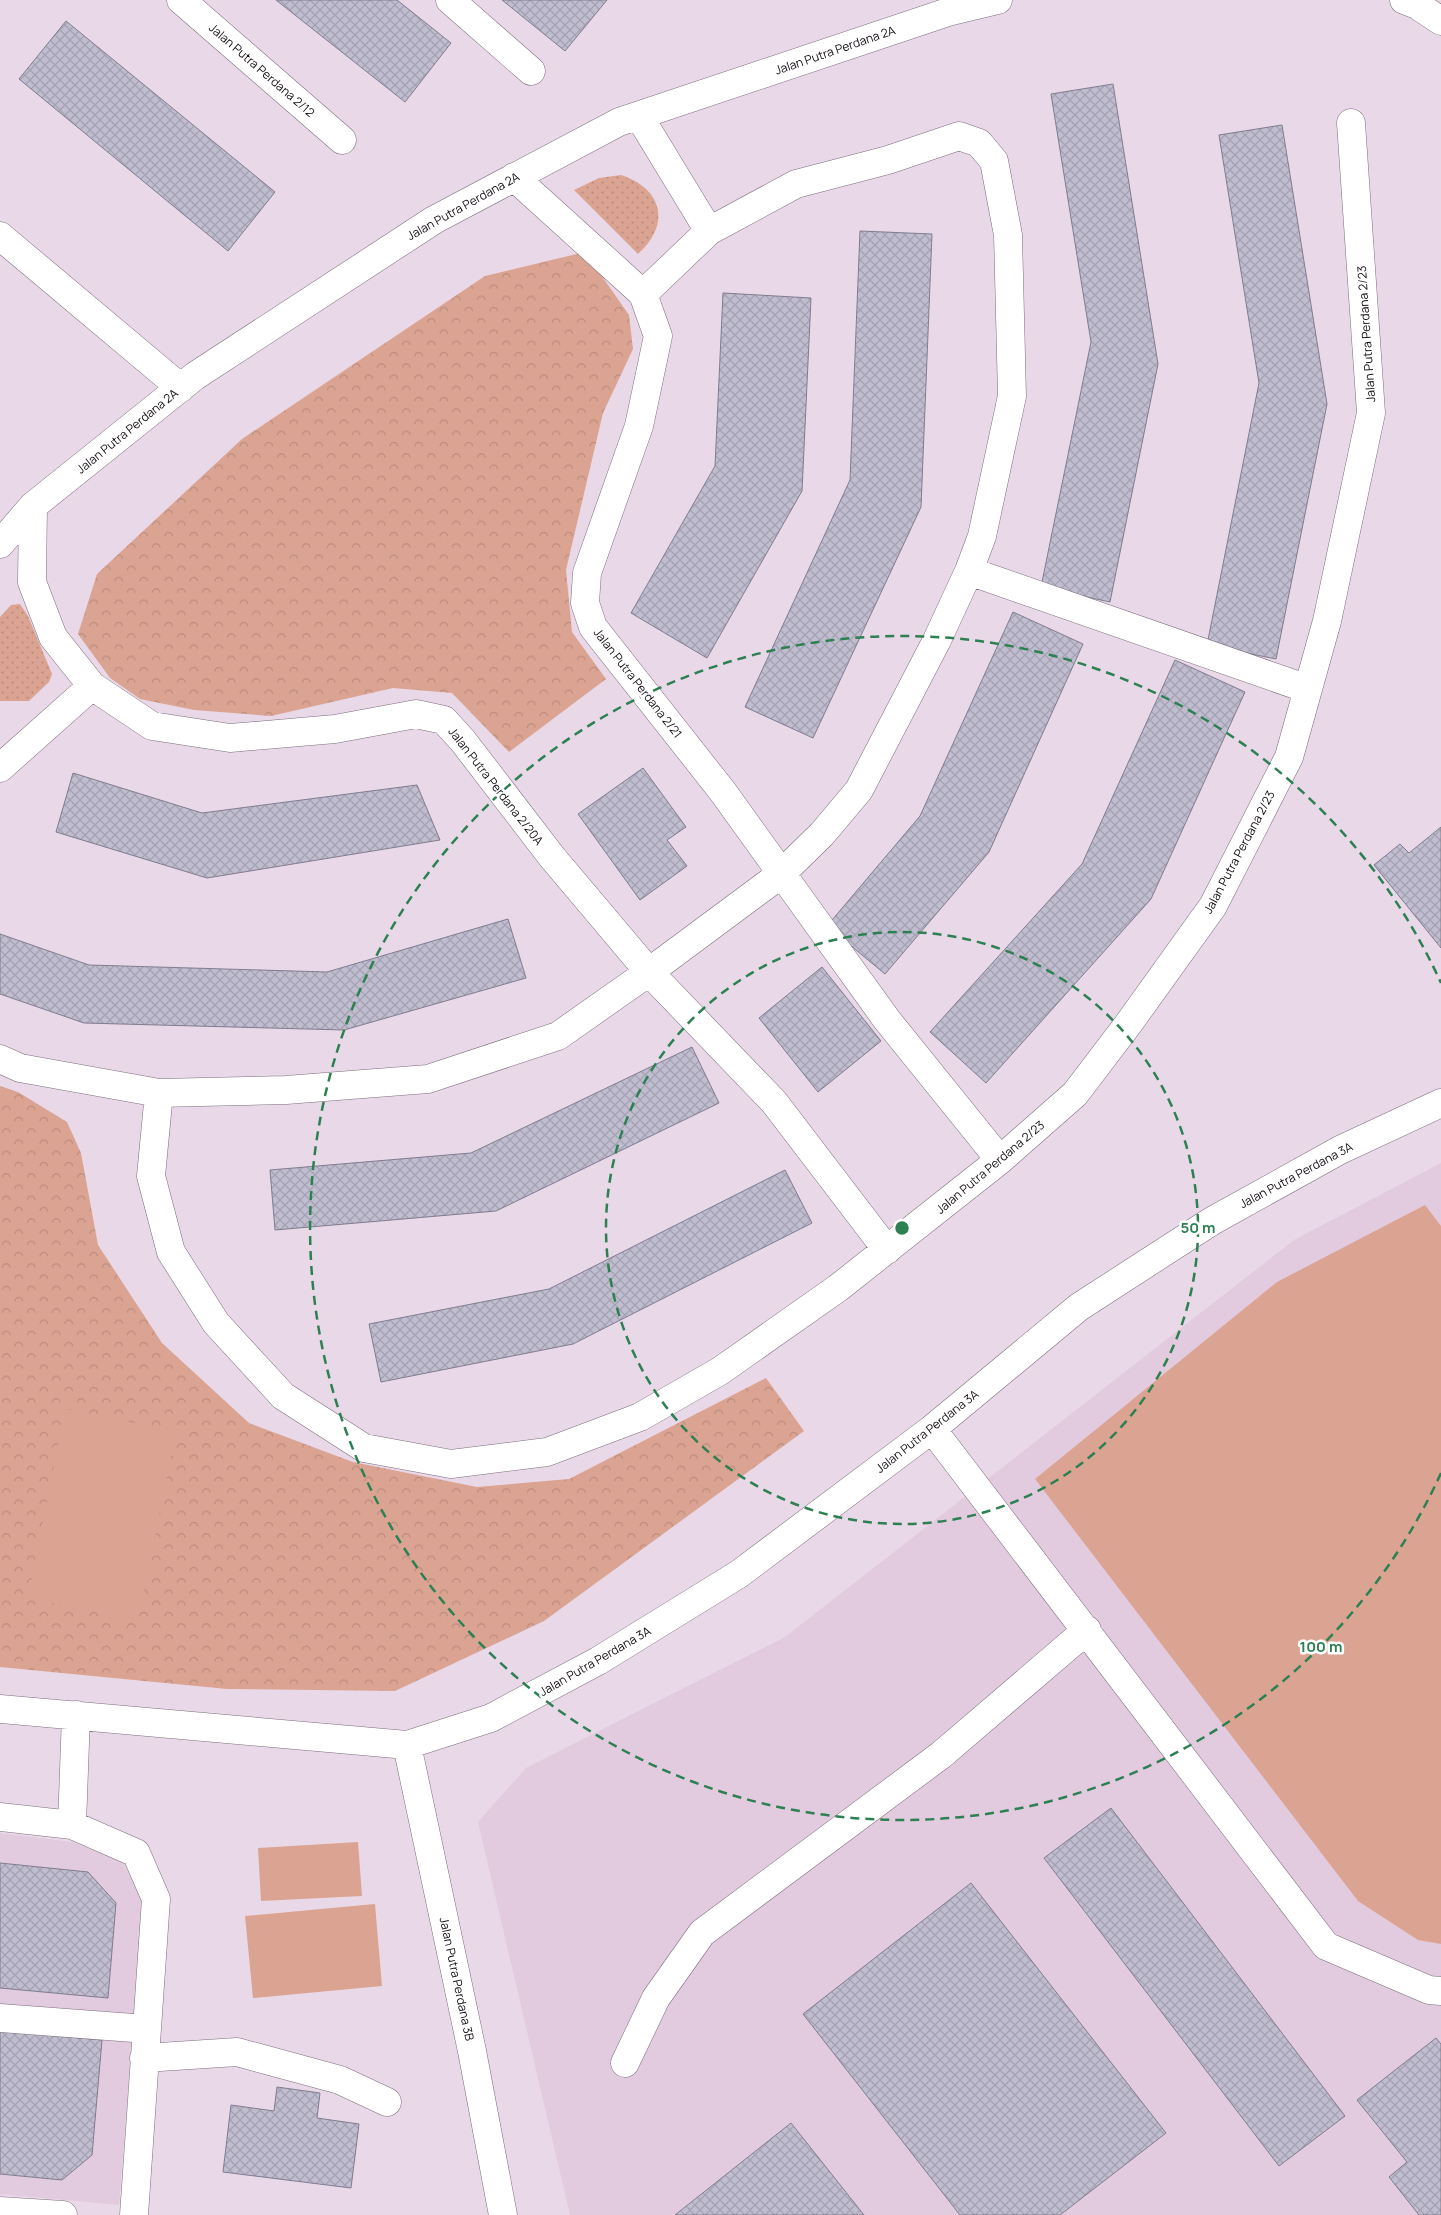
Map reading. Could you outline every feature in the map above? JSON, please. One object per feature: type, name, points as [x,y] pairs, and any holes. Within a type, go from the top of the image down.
[{"type":"street","name":"Jalan Putra Perdana 2/12","points":[[181,0],[342,140]]},
{"type":"street","points":[[450,0],[531,71]]},
{"type":"street","name":"Jalan Putra Perdana 2A","points":[[0,544],[33,506],[195,376],[434,220],[619,122],[948,12],[998,0]]},
{"type":"street","points":[[1404,0],[1417,5],[1441,21]]},
{"type":"street","points":[[639,116],[709,230]]},
{"type":"street","name":"Jalan Putra Perdana 2/23","points":[[159,1093],[151,1176],[170,1252],[216,1323],[283,1396],[364,1448],[451,1464],[547,1452],[640,1417],[720,1372],[887,1250],[1000,1160],[1075,1094],[1212,906],[1289,757],[1327,622],[1371,413],[1351,123]]},
{"type":"street","points":[[0,1059],[20,1068],[159,1093],[286,1090],[428,1079],[558,1036],[649,972],[781,874],[822,834],[858,790],[937,640],[969,571],[982,536],[1012,396],[1008,235],[994,162],[979,143],[959,136],[888,160],[796,184],[709,230],[643,294],[514,178]]},
{"type":"street","points":[[0,236],[181,388]]},
{"type":"street","name":"Jalan Putra Perdana 2/21","points":[[643,294],[658,336],[639,426],[587,572],[585,603],[593,627],[723,792],[887,1020],[1000,1160]]},
{"type":"street","name":"Jalan Putra Perdana 2/20A","points":[[33,506],[32,582],[53,636],[92,686],[152,726],[230,738],[335,729],[416,714],[444,720],[463,741],[552,857],[649,972],[774,1102],[887,1250]]},
{"type":"street","points":[[969,571],[1308,689]]},
{"type":"street","points":[[2,761],[92,686]]},
{"type":"street","name":"Jalan Putra Perdana 3A","points":[[407,1745],[491,1718],[598,1661],[739,1574],[932,1429],[1079,1307],[1212,1221],[1340,1150],[1441,1103]]},
{"type":"street","points":[[932,1429],[1326,1946],[1429,1990],[1441,1991]]},
{"type":"street","points":[[625,2063],[656,1998],[702,1933],[941,1755],[1087,1630]]},
{"type":"street","points":[[0,1708],[407,1745]]},
{"type":"street","points":[[72,1825],[76,1715]]},
{"type":"street","name":"Jalan Putra Perdana 3B","points":[[407,1745],[472,2051],[503,2215]]},
{"type":"street","points":[[0,1817],[72,1825],[136,1854],[156,1899],[134,2215]]},
{"type":"street","points":[[0,2018],[147,2029]]},
{"type":"street","points":[[144,2058],[237,2052],[340,2080],[387,2102]]},
{"type":"street","points":[[0,2211],[63,2215]]},
{"type":"shaded area","points":[[1441,1163],[1441,2215],[570,2215],[478,1822],[526,1768],[785,1637],[1294,1240]]},
{"type":"shaded area","points":[[0,1833],[72,1842],[123,1862],[143,1902],[119,2205],[0,2194]]},
{"type":"green space","points":[[621,175],[635,181],[646,189],[654,198],[658,208],[658,220],[655,231],[648,243],[638,254],[574,190],[599,178]]},
{"type":"green space","points":[[585,252],[629,315],[633,349],[603,413],[566,570],[572,632],[606,679],[509,752],[452,693],[393,688],[271,716],[194,710],[140,699],[110,678],[78,634],[97,574],[242,439],[485,276]]},
{"type":"green space","points":[[20,604],[28,616],[52,674],[49,682],[29,701],[0,701],[0,617],[11,605]]},
{"type":"green space","points":[[0,1086],[18,1092],[67,1122],[81,1153],[98,1245],[162,1343],[249,1423],[353,1462],[477,1487],[569,1479],[766,1378],[804,1431],[544,1621],[395,1691],[227,1689],[0,1667]]},
{"type":"green space","points":[[1425,1205],[1441,1226],[1441,1944],[1418,1940],[1358,1901],[1035,1479],[1277,1282]]},
{"type":"green space","points":[[65,1409],[176,1432],[138,1621],[28,1598]]},
{"type":"green space","points":[[358,1842],[362,1896],[261,1901],[258,1848]]},
{"type":"green space","points":[[375,1904],[382,1986],[253,1998],[245,1916]]},
{"type":"building","points":[[276,0],[397,0],[451,43],[405,102]]},
{"type":"building","points":[[502,0],[607,0],[565,51]]},
{"type":"building","points":[[66,21],[275,192],[228,251],[19,79]]},
{"type":"building","points":[[1113,84],[1158,364],[1110,602],[1041,587],[1091,342],[1051,94]]},
{"type":"building","points":[[1282,125],[1327,404],[1276,659],[1207,645],[1259,383],[1219,135]]},
{"type":"building","points":[[860,231],[932,234],[921,507],[813,738],[745,707],[850,480]]},
{"type":"building","points":[[723,293],[811,298],[802,491],[707,658],[631,613],[715,466]]},
{"type":"building","points":[[1013,612],[1083,644],[989,852],[885,974],[827,926],[920,816]]},
{"type":"building","points":[[1175,660],[1245,692],[1151,899],[986,1083],[930,1032],[1082,864]]},
{"type":"building","points":[[643,768],[686,827],[667,840],[687,866],[640,900],[578,814]]},
{"type":"building","points":[[73,773],[202,813],[417,785],[440,840],[207,878],[56,832]]},
{"type":"building","points":[[1441,827],[1441,948],[1374,865],[1400,844],[1409,853]]},
{"type":"building","points":[[508,919],[526,978],[344,1030],[84,1023],[0,994],[0,934],[89,965],[327,972]]},
{"type":"building","points":[[822,967],[881,1041],[818,1092],[759,1018]]},
{"type":"building","points":[[692,1047],[719,1103],[496,1211],[275,1230],[270,1170],[471,1153]]},
{"type":"building","points":[[785,1170],[812,1223],[573,1344],[381,1382],[369,1324],[549,1289]]},
{"type":"building","points":[[1111,1808],[1345,2116],[1279,2166],[1044,1858]]},
{"type":"building","points":[[0,1863],[88,1872],[116,1903],[108,1998],[0,1988]]},
{"type":"building","points":[[971,1883],[1166,2133],[1060,2215],[960,2215],[803,2014]]},
{"type":"building","points":[[0,2031],[102,2040],[92,2155],[62,2180],[0,2174]]},
{"type":"building","points":[[1436,2038],[1441,2044],[1441,2215],[1419,2215],[1389,2177],[1407,2162],[1357,2100]]},
{"type":"building","points":[[277,2087],[320,2093],[317,2118],[359,2124],[351,2188],[223,2172],[231,2105],[274,2111]]},
{"type":"building","points":[[791,2123],[864,2215],[675,2215]]}]
